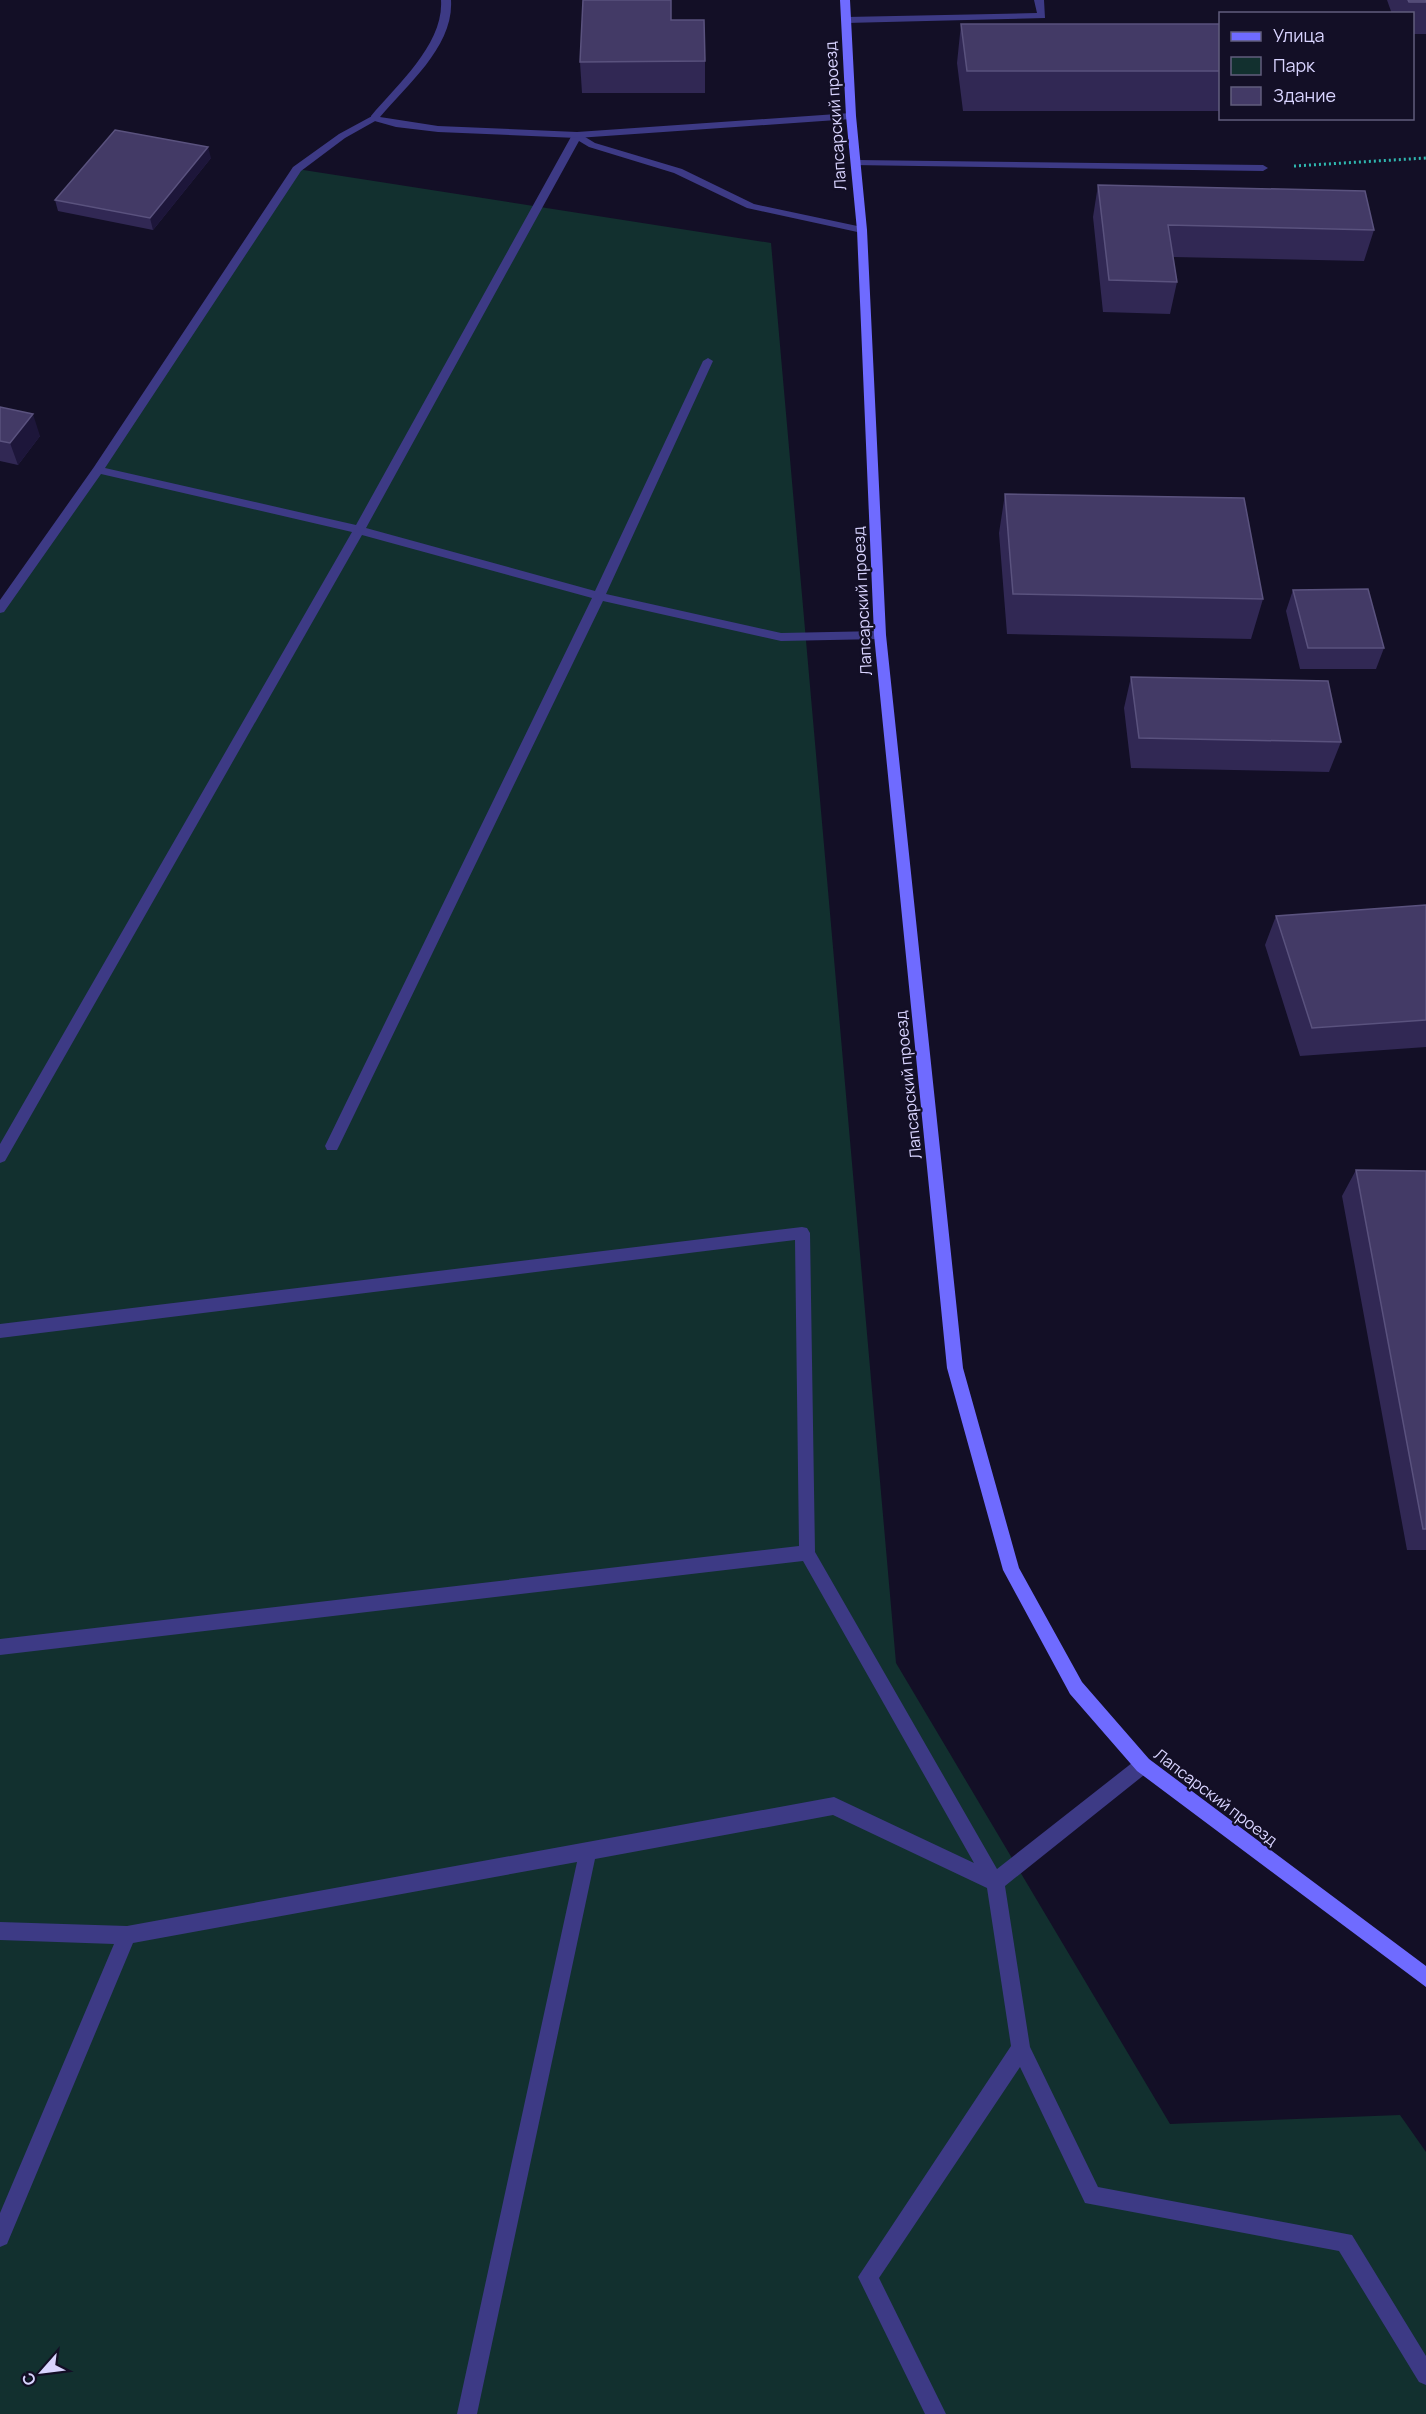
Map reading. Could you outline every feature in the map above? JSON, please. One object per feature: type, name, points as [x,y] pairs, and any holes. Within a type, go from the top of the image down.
[{"type":"street","points":[[0,609],[98,470],[297,169],[342,136],[374,118],[434,47],[447,15],[446,0]]},
{"type":"street","name":"Лапсарский проезд","points":[[844,0],[851,116],[862,230],[880,635],[955,1368],[1011,1570],[1076,1688],[1143,1765],[1426,1978]]},
{"type":"street","points":[[846,20],[1042,16],[1039,0]]},
{"type":"street","points":[[374,118],[396,124],[438,129],[577,135],[851,116]]},
{"type":"street","points":[[577,135],[592,145],[678,171],[751,206],[862,230]]},
{"type":"street","points":[[0,1157],[359,530],[577,135]]},
{"type":"street","points":[[856,164],[1263,168]]},
{"type":"street","points":[[332,1146],[599,596],[708,361]]},
{"type":"street","points":[[98,470],[359,530],[599,596],[781,637],[880,635]]},
{"type":"street","points":[[0,1331],[802,1233],[807,1553],[995,1882],[1021,2048],[1092,2196],[1345,2242],[1426,2375]]},
{"type":"street","points":[[0,1647],[807,1553]]},
{"type":"street","points":[[995,1882],[1143,1765]]},
{"type":"street","points":[[0,1931],[127,1935],[834,1806],[995,1882]]},
{"type":"street","points":[[467,2414],[588,1851]]},
{"type":"street","points":[[0,2237],[127,1935]]},
{"type":"street","points":[[936,2414],[868,2277],[1021,2048]]},
{"type":"path","points":[[1263,168],[1426,158]]},
{"type":"green space","points":[[297,169],[771,243],[896,1663],[1170,2124],[1400,2115],[1426,2152],[1426,2414],[0,2414],[0,609]]},
{"type":"building","points":[[583,0],[671,0],[671,20],[704,20],[705,61],[580,62]]},
{"type":"building","points":[[1408,0],[1426,0],[1426,2],[1409,2]]},
{"type":"building","points":[[961,24],[1219,24],[1219,71],[967,71]]},
{"type":"building","points":[[115,130],[208,147],[150,218],[55,200]]},
{"type":"building","points":[[1098,185],[1365,191],[1374,230],[1168,225],[1177,282],[1109,280]]},
{"type":"building","points":[[0,407],[33,414],[10,443],[0,441]]},
{"type":"building","points":[[1005,494],[1244,498],[1263,599],[1013,594]]},
{"type":"building","points":[[1368,589],[1384,648],[1308,648],[1293,590]]},
{"type":"building","points":[[1131,677],[1328,681],[1341,742],[1139,738]]},
{"type":"building","points":[[1426,905],[1426,1020],[1312,1028],[1276,916]]},
{"type":"building","points":[[1356,1170],[1426,1171],[1426,1529],[1423,1529]]}]
